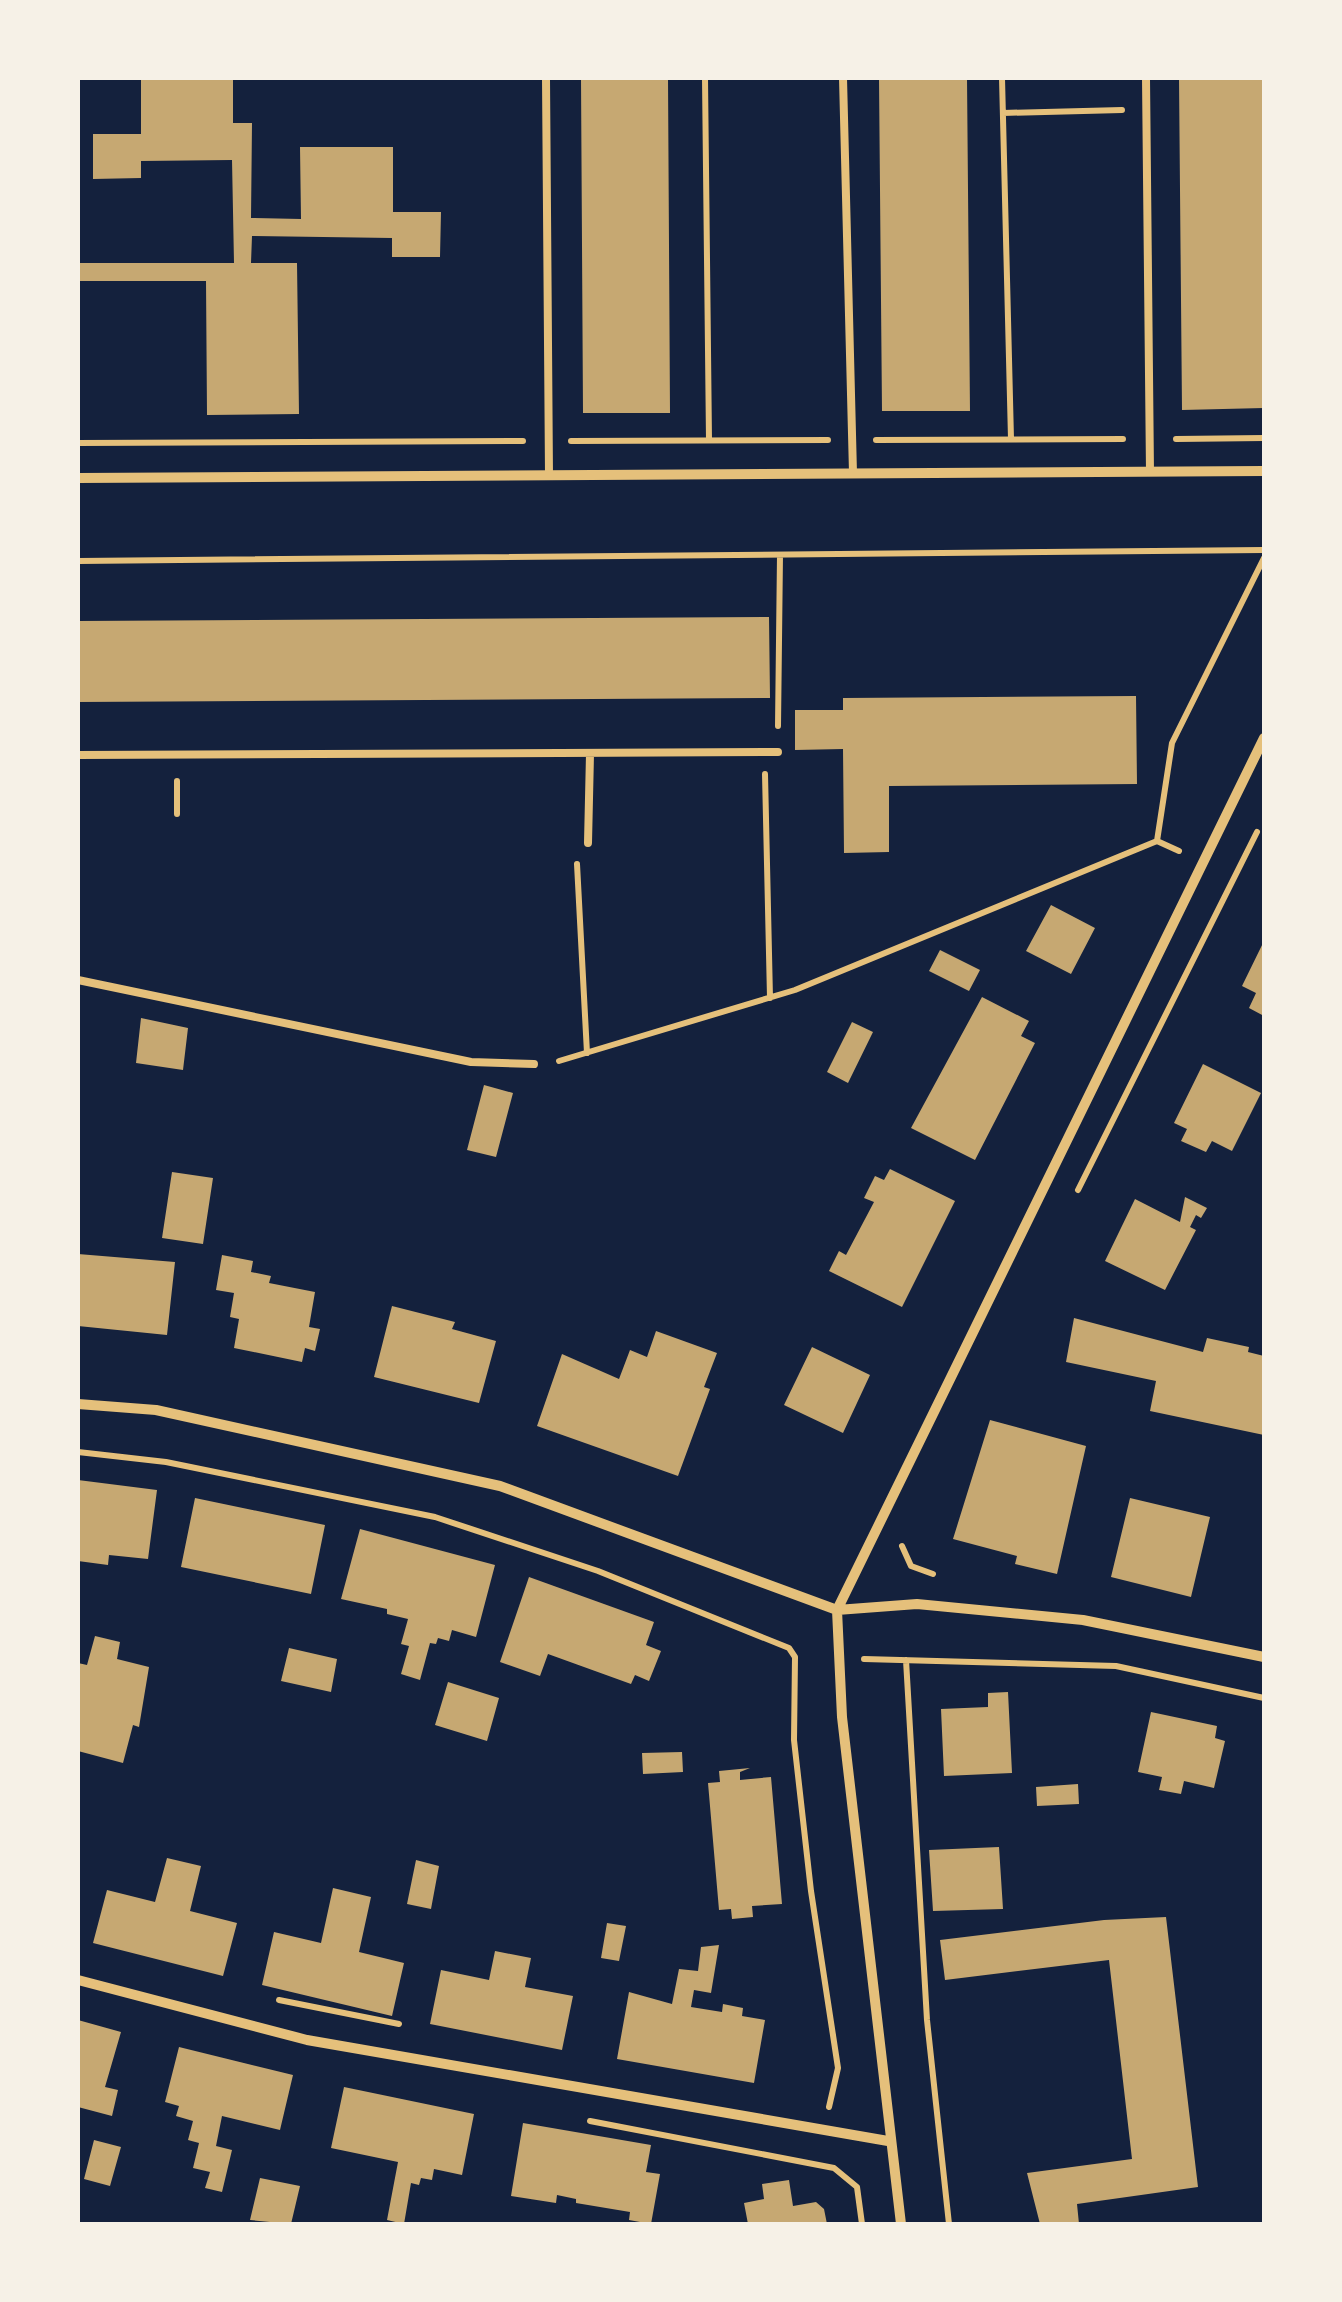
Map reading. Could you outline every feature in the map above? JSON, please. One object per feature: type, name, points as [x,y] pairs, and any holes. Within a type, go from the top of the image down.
[{"type":"street","points":[[78,478],[1264,471]]},
{"type":"street","points":[[901,2224],[888,2141],[842,1717],[837,1610],[1264,738]]},
{"type":"street","points":[[78,1404],[156,1410],[500,1486],[837,1610],[917,1604],[1084,1620],[1264,1657]]},
{"type":"street","points":[[78,1980],[307,2040],[888,2141]]},
{"type":"lane","points":[[546,78],[549,475]]},
{"type":"lane","points":[[843,78],[853,473]]},
{"type":"lane","points":[[1146,78],[1150,472]]},
{"type":"lane","points":[[78,755],[778,752]]},
{"type":"lane","points":[[588,843],[590,754]]},
{"type":"lane","points":[[78,980],[472,1062],[534,1064]]},
{"type":"path","points":[[706,78],[709,440]]},
{"type":"path","points":[[1002,78],[1011,439]]},
{"type":"path","points":[[1003,113],[1147,109]]},
{"type":"path","points":[[78,443],[1264,438]]},
{"type":"path","points":[[78,562],[1264,550]]},
{"type":"path","points":[[778,752],[780,554]]},
{"type":"path","points":[[1157,841],[1172,743],[1264,558]]},
{"type":"path","points":[[764,752],[770,998]]},
{"type":"path","points":[[1074,1197],[1257,832]]},
{"type":"path","points":[[534,1064],[586,1053],[770,998],[1157,841],[1235,876]]},
{"type":"path","points":[[586,1053],[576,852],[588,843]]},
{"type":"path","points":[[78,1452],[166,1462],[435,1517],[598,1571],[790,1648],[795,1657],[794,1740],[838,2068],[838,2081],[828,2100]]},
{"type":"path","points":[[906,1534],[901,1549],[911,1566],[943,1576]]},
{"type":"path","points":[[795,1657],[1116,1666],[1264,1698]]},
{"type":"path","points":[[906,1660],[928,2020],[949,2224]]},
{"type":"path","points":[[272,1999],[407,2026]]},
{"type":"path","points":[[834,2168],[856,2188],[862,2224]]},
{"type":"building","points":[[141,78],[233,78],[233,123],[252,123],[251,218],[301,219],[300,147],[393,147],[393,212],[441,212],[440,257],[392,257],[392,238],[252,236],[251,263],[297,263],[299,414],[207,415],[206,281],[78,281],[78,263],[234,263],[232,160],[141,161],[141,178],[93,179],[93,134],[141,134]]},
{"type":"building","points":[[581,78],[668,78],[670,413],[583,413]]},
{"type":"building","points":[[879,78],[967,78],[970,411],[882,411]]},
{"type":"building","points":[[1179,78],[1264,78],[1264,408],[1182,410]]},
{"type":"building","points":[[769,617],[770,698],[78,702],[78,621]]},
{"type":"building","points":[[1136,696],[1137,784],[889,786],[889,852],[844,853],[843,749],[795,750],[795,710],[843,710],[843,698]]},
{"type":"building","points":[[1051,905],[1095,928],[1071,974],[1026,951]]},
{"type":"building","points":[[1264,941],[1264,1016],[1249,1008],[1256,993],[1242,986]]},
{"type":"building","points":[[940,950],[980,970],[969,991],[929,971]]},
{"type":"building","points":[[982,997],[1029,1021],[1021,1036],[1035,1043],[975,1160],[911,1128]]},
{"type":"building","points":[[141,1018],[188,1028],[183,1070],[136,1063]]},
{"type":"building","points":[[852,1022],[873,1032],[848,1083],[827,1072]]},
{"type":"building","points":[[1203,1064],[1261,1093],[1232,1151],[1212,1141],[1206,1152],[1181,1141],[1187,1129],[1174,1123]]},
{"type":"building","points":[[484,1085],[513,1093],[496,1157],[467,1150]]},
{"type":"building","points":[[890,1169],[955,1201],[902,1307],[829,1271],[839,1251],[846,1255],[874,1202],[864,1198],[875,1176],[884,1180]]},
{"type":"building","points":[[172,1172],[213,1178],[203,1244],[162,1238]]},
{"type":"building","points":[[1185,1197],[1207,1208],[1201,1218],[1196,1215],[1190,1227],[1196,1230],[1165,1290],[1105,1261],[1135,1199],[1180,1222]]},
{"type":"building","points":[[78,1254],[175,1262],[167,1335],[78,1326]]},
{"type":"building","points":[[222,1255],[253,1261],[251,1272],[271,1276],[269,1283],[315,1292],[309,1327],[320,1329],[315,1351],[305,1348],[302,1362],[234,1348],[239,1319],[230,1317],[234,1293],[216,1290]]},
{"type":"building","points":[[392,1306],[455,1322],[452,1329],[496,1341],[479,1403],[374,1377]]},
{"type":"building","points":[[1074,1318],[1203,1352],[1207,1338],[1249,1347],[1248,1352],[1264,1356],[1264,1435],[1150,1411],[1156,1381],[1066,1362]]},
{"type":"building","points":[[656,1331],[717,1353],[704,1387],[710,1389],[678,1476],[537,1426],[562,1354],[619,1379],[630,1350],[647,1357]]},
{"type":"building","points":[[812,1347],[870,1375],[843,1433],[784,1405]]},
{"type":"building","points":[[990,1420],[1086,1446],[1057,1574],[1015,1564],[1017,1556],[953,1539]]},
{"type":"building","points":[[78,1480],[157,1490],[148,1559],[109,1555],[108,1565],[78,1561]]},
{"type":"building","points":[[195,1498],[325,1525],[311,1594],[181,1567]]},
{"type":"building","points":[[1130,1498],[1210,1517],[1191,1597],[1111,1577]]},
{"type":"building","points":[[360,1529],[495,1565],[476,1637],[452,1630],[449,1641],[438,1638],[436,1644],[430,1643],[420,1680],[401,1674],[409,1646],[401,1644],[408,1619],[387,1614],[387,1609],[341,1599]]},
{"type":"building","points":[[529,1577],[654,1622],[646,1645],[661,1651],[649,1681],[635,1675],[631,1684],[548,1654],[540,1676],[500,1662]]},
{"type":"building","points":[[95,1636],[120,1642],[117,1659],[149,1667],[139,1727],[133,1725],[123,1763],[78,1751],[78,1663],[87,1665]]},
{"type":"building","points":[[289,1648],[337,1659],[331,1692],[281,1681]]},
{"type":"building","points":[[448,1682],[499,1698],[487,1741],[435,1725]]},
{"type":"building","points":[[1008,1692],[1012,1773],[944,1776],[941,1709],[988,1707],[988,1693]]},
{"type":"building","points":[[1151,1712],[1217,1726],[1215,1738],[1225,1741],[1214,1788],[1184,1781],[1181,1794],[1159,1790],[1162,1777],[1138,1772]]},
{"type":"building","points":[[682,1752],[683,1772],[643,1774],[642,1753]]},
{"type":"building","points":[[750,1768],[740,1772],[740,1780],[771,1777],[782,1904],[752,1906],[753,1917],[732,1919],[731,1909],[719,1910],[708,1783],[720,1782],[719,1771]]},
{"type":"building","points":[[1078,1784],[1079,1804],[1037,1806],[1036,1787]]},
{"type":"building","points":[[999,1847],[1003,1909],[933,1911],[929,1850]]},
{"type":"building","points":[[167,1858],[201,1866],[190,1911],[237,1923],[223,1976],[93,1943],[107,1890],[155,1902]]},
{"type":"building","points":[[416,1860],[439,1866],[431,1909],[407,1904]]},
{"type":"building","points":[[333,1888],[371,1897],[359,1952],[404,1963],[392,2016],[262,1985],[274,1932],[321,1943]]},
{"type":"building","points":[[1166,1917],[1198,2187],[1077,2204],[1079,2224],[1040,2224],[1027,2173],[1132,2159],[1109,1960],[945,1980],[940,1940],[1104,1920]]},
{"type":"building","points":[[607,1923],[626,1926],[619,1961],[601,1958]]},
{"type":"building","points":[[719,1945],[711,1993],[694,1990],[691,2007],[722,2012],[723,2004],[743,2008],[742,2016],[765,2020],[754,2083],[617,2059],[629,1992],[672,2004],[679,1969],[698,1971],[701,1947]]},
{"type":"building","points":[[495,1951],[531,1958],[525,1987],[573,1996],[562,2050],[430,2024],[441,1970],[489,1980]]},
{"type":"building","points":[[78,2020],[121,2032],[105,2087],[118,2090],[112,2116],[78,2107]]},
{"type":"building","points":[[179,2047],[293,2075],[280,2130],[222,2116],[216,2146],[232,2150],[222,2192],[205,2188],[210,2172],[193,2168],[199,2143],[188,2140],[193,2121],[176,2116],[179,2106],[165,2102]]},
{"type":"building","points":[[344,2087],[474,2114],[462,2175],[434,2169],[432,2180],[421,2178],[419,2185],[411,2183],[404,2224],[387,2220],[398,2162],[331,2148]]},
{"type":"building","points":[[523,2123],[651,2145],[646,2172],[660,2174],[651,2224],[629,2220],[630,2212],[576,2203],[576,2199],[557,2195],[556,2203],[511,2196]]},
{"type":"building","points":[[94,2140],[121,2147],[110,2186],[84,2179]]},
{"type":"building","points":[[260,2178],[300,2186],[291,2224],[250,2220]]},
{"type":"building","points":[[789,2180],[793,2206],[816,2202],[824,2209],[827,2224],[748,2224],[744,2203],[764,2199],[762,2184]]}]
